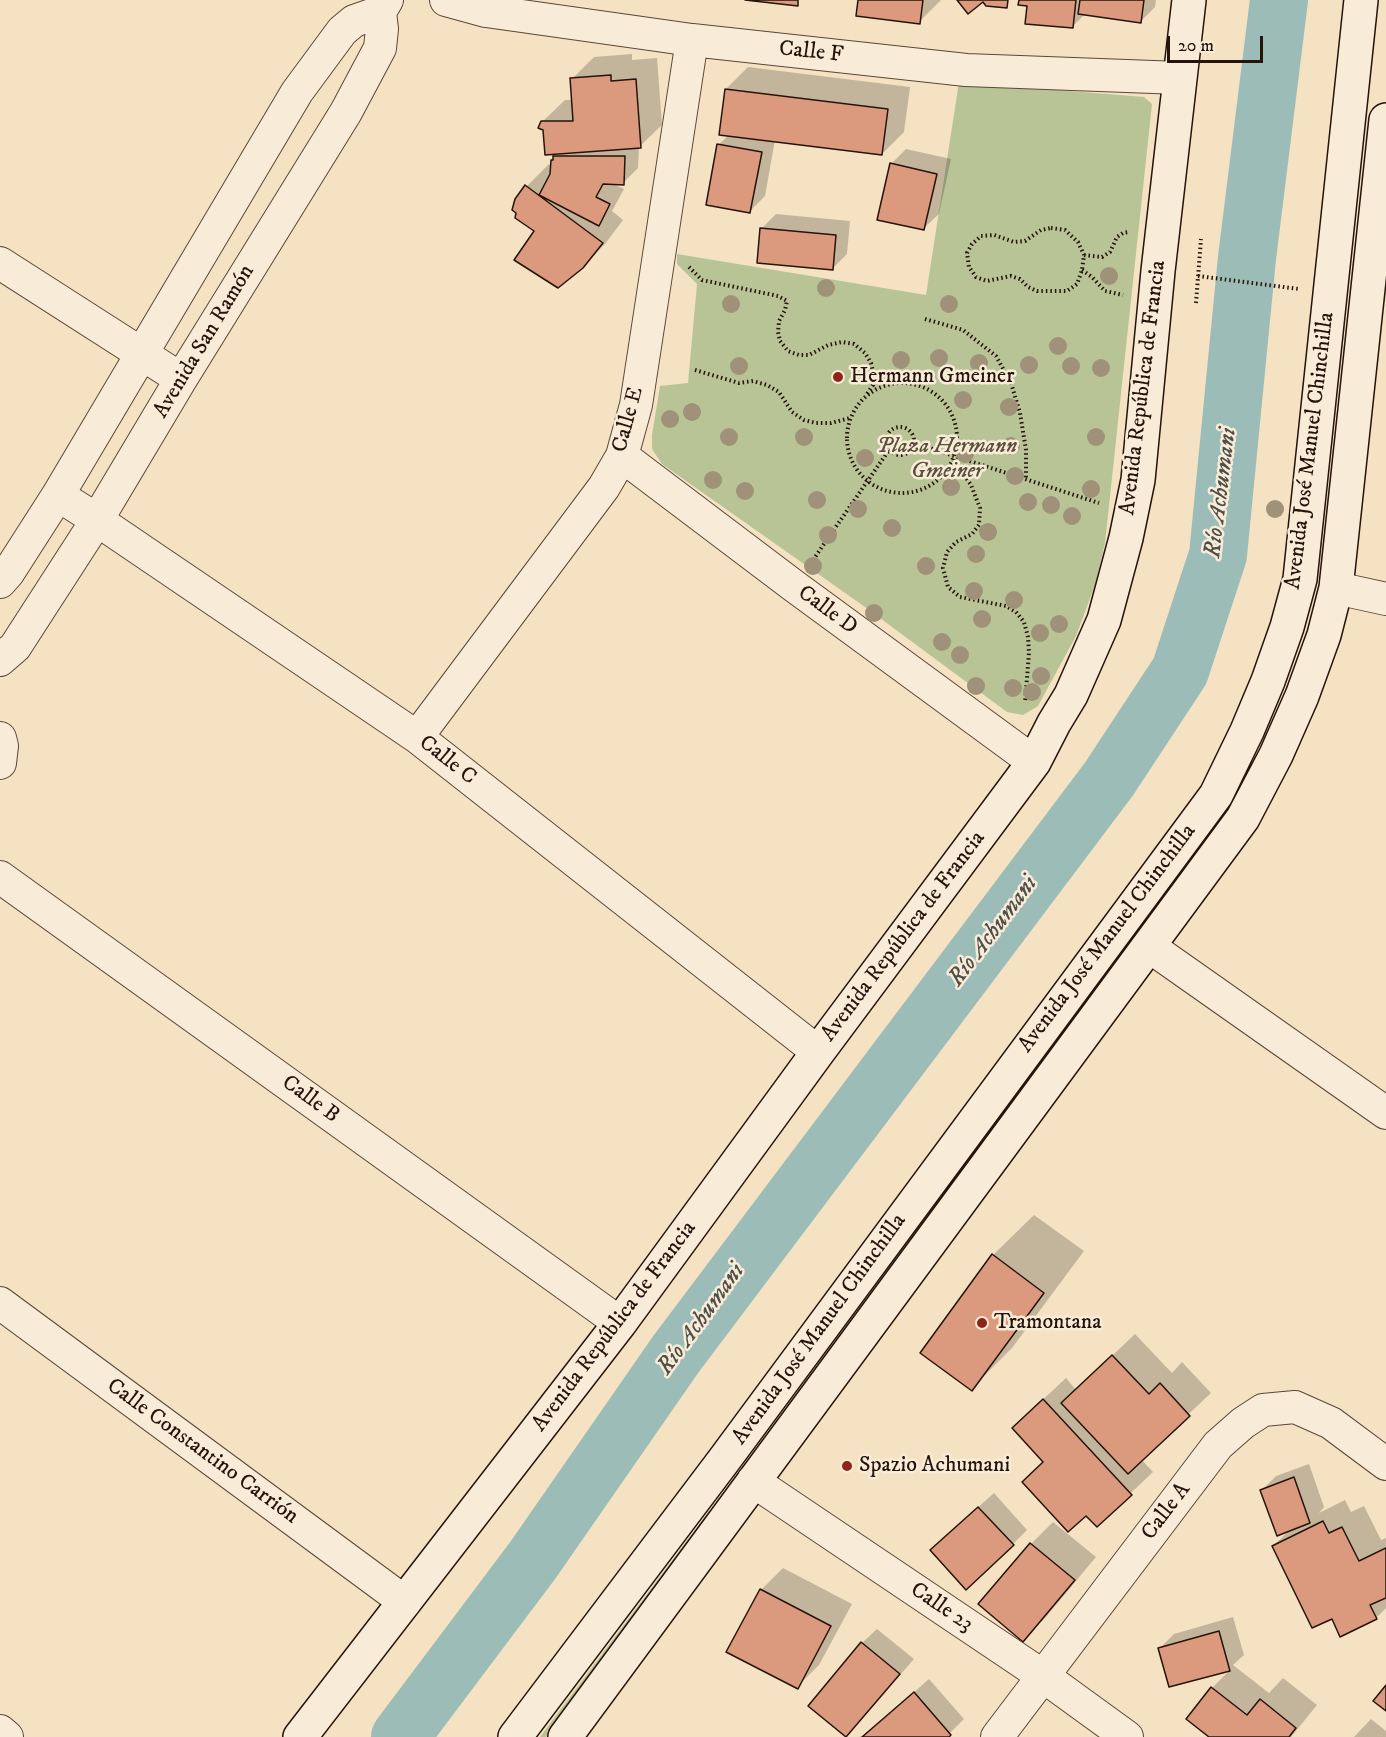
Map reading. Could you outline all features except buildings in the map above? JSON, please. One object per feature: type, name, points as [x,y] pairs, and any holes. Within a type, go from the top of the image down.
[{"type":"main road","name":"Avenida República de Francia","points":[[300,1737],[620,1323],[1034,762],[1071,696],[1104,620],[1126,538],[1138,480],[1157,280],[1189,0]]},
{"type":"main road","name":"Avenida José Manuel Chinchilla","points":[[515,1737],[724,1460],[1216,795],[1268,681],[1287,627],[1300,579],[1360,0]]},
{"type":"main road","name":"Avenida José Manuel Chinchilla","points":[[565,1737],[1150,947],[1243,818],[1270,765],[1302,696],[1324,635],[1336,588],[1386,120]]},
{"type":"main road","points":[[1300,579],[1336,588]]},
{"type":"main road","points":[[1118,925],[1150,947]]},
{"type":"main road","points":[[724,1460],[753,1481]]},
{"type":"street","name":"Calle F","points":[[446,0],[486,11],[692,40],[966,70],[1180,78]]},
{"type":"street","name":"Avenida San Ramón","points":[[0,582],[58,495],[297,92],[342,31],[373,4],[382,29],[380,48],[346,112],[97,520],[15,647],[0,660]]},
{"type":"street","name":"Calle E","points":[[417,737],[604,487],[622,456],[636,405],[692,40]]},
{"type":"street","points":[[0,263],[181,379]]},
{"type":"street","name":"Calle D","points":[[622,456],[794,586],[1034,762]]},
{"type":"street","name":"Calle C","points":[[58,495],[417,737],[818,1052]]},
{"type":"street","points":[[1336,588],[1386,599]]},
{"type":"street","points":[[0,738],[2,746],[0,763]]},
{"type":"street","name":"Calle B","points":[[0,877],[620,1323]]},
{"type":"street","points":[[1150,947],[1386,1113]]},
{"type":"street","name":"Calle Constantino Carrión","points":[[0,1303],[405,1602]]},
{"type":"street","name":"Calle A","points":[[997,1737],[1218,1445],[1243,1423],[1263,1410],[1295,1407],[1331,1423],[1386,1464]]},
{"type":"street","name":"Calle 23","points":[[753,1481],[1043,1676],[1126,1737]]},
{"type":"street","points":[[0,1731],[8,1737]]},
{"type":"path","points":[[1051,228],[1065,230],[1078,242],[1084,255],[1077,284],[1067,291],[1037,291],[1028,287],[1020,279],[1011,276],[987,281],[976,277],[969,267],[967,253],[972,244],[981,236],[994,235],[1014,242],[1026,241],[1041,230],[1051,228]]},
{"type":"path","points":[[1084,255],[1102,257],[1110,252],[1117,237],[1123,232],[1133,231]]},
{"type":"path","points":[[1196,303],[1201,239]]},
{"type":"path","points":[[688,266],[702,280],[778,296],[787,301],[779,321],[778,332],[780,341],[788,351],[799,355],[809,355],[828,345],[842,342],[854,344],[865,353],[871,363],[874,376],[873,385],[850,418],[846,435],[855,468],[867,482],[881,490],[898,493],[915,492],[931,485],[944,474],[954,458],[958,440],[955,422],[947,405],[934,392],[917,385],[898,383],[881,387],[865,397]]},
{"type":"path","points":[[1082,270],[1105,291],[1125,295]]},
{"type":"path","points":[[1198,276],[1310,291]]},
{"type":"path","points":[[925,319],[963,330],[996,356],[1011,383],[1020,413],[1026,450],[1026,480]]},
{"type":"path","points":[[695,370],[739,384],[753,381],[767,385],[779,392],[792,412],[804,420],[831,423],[850,418]]},
{"type":"path","points":[[897,427],[910,430],[914,443],[910,451],[902,455],[890,450],[887,446],[889,432],[897,427]]},
{"type":"path","points":[[914,443],[954,458],[1102,504]]},
{"type":"path","points":[[811,562],[890,450]]},
{"type":"path","points":[[954,458],[971,485],[980,508],[979,525],[972,534],[956,542],[947,552],[943,568],[948,587],[960,597],[1006,606],[1016,612],[1024,622],[1029,653],[1025,705]]},
{"type":"green space","name":"Plaza Hermann Gmeiner","points":[[959,82],[1144,97],[1152,104],[1105,543],[1095,585],[1076,636],[1038,706],[1023,715],[1007,712],[865,607],[662,464],[652,449],[660,386],[688,383],[697,284],[677,264],[677,254],[926,295]]},
{"type":"green space","points":[[709,1511],[712,1514],[546,1737],[540,1737]]},
{"type":"waterway","name":"Río Achumani","points":[[400,1737],[533,1560],[676,1354],[1109,779],[1180,671],[1218,555],[1247,258],[1279,0]]},
{"type":"place","name":"Hermann Gmeiner","points":[[838,377]]},
{"type":"place","name":"Tramontana","points":[[982,1323]]},
{"type":"place","name":"Spazio Achumani","points":[[847,1466]]}]
